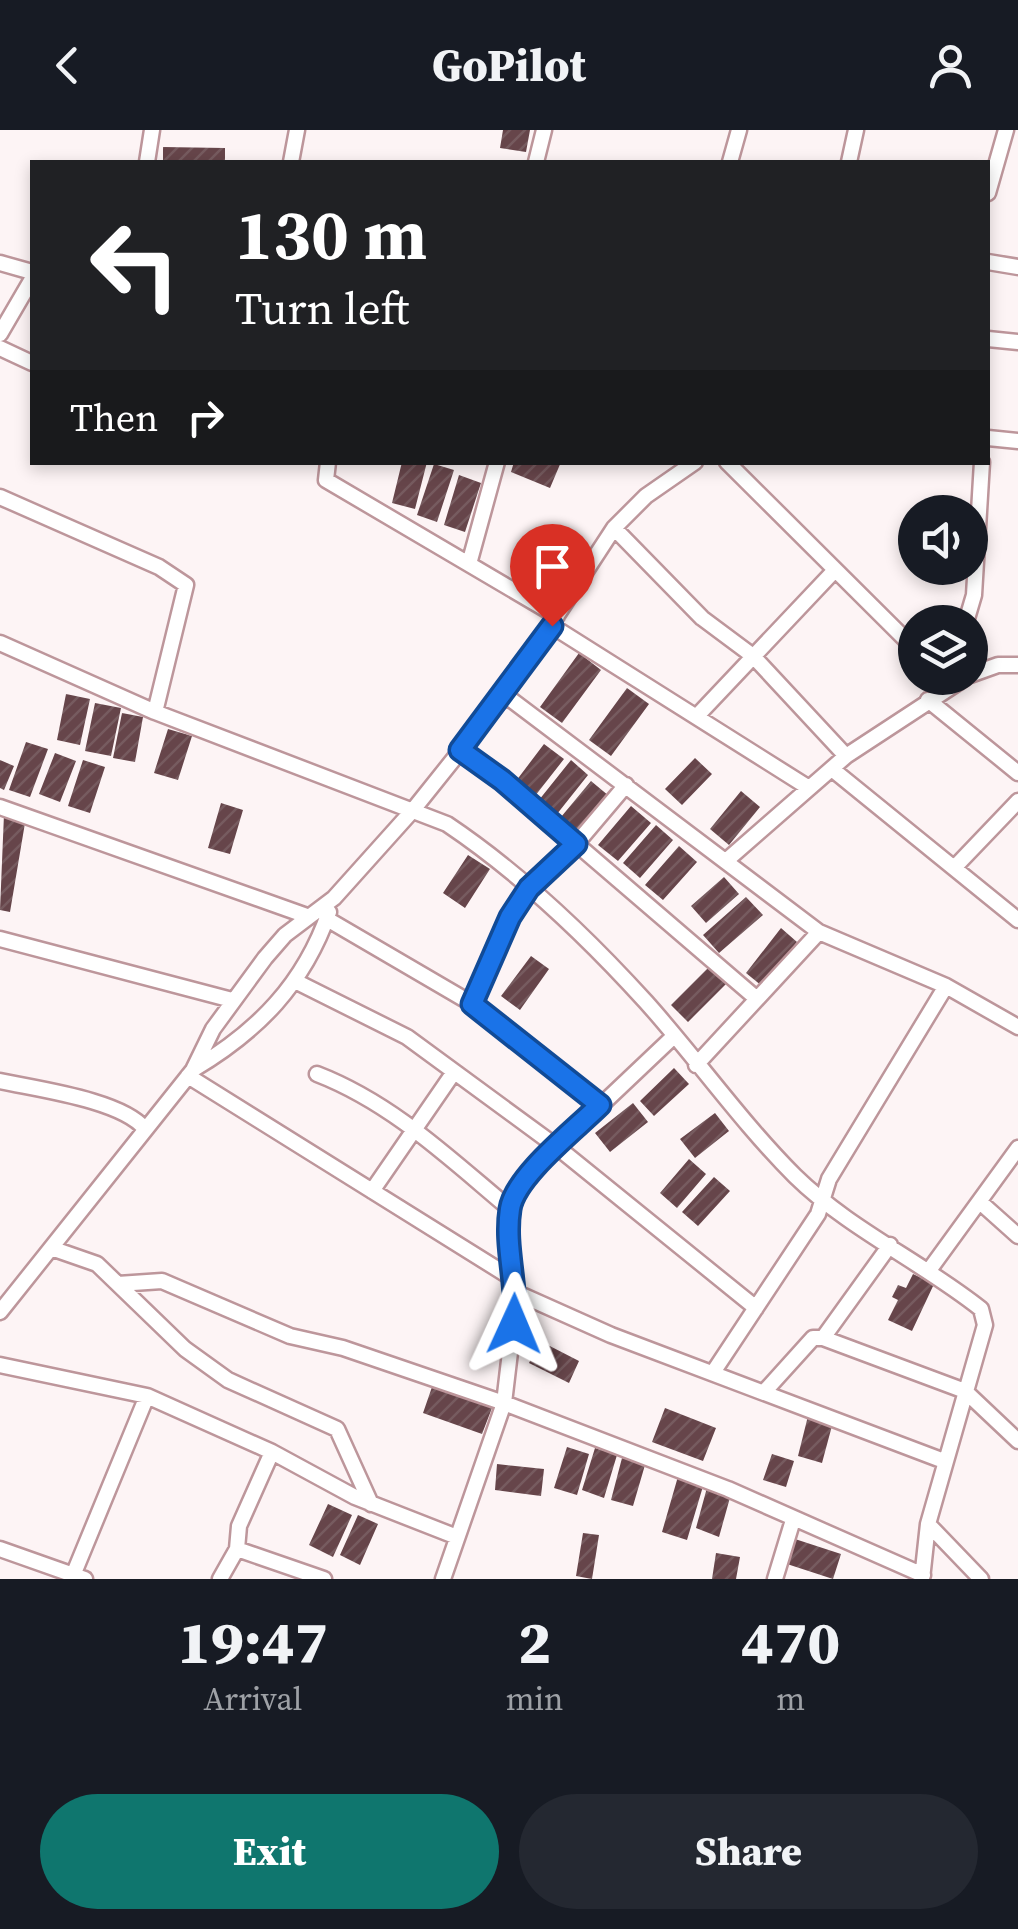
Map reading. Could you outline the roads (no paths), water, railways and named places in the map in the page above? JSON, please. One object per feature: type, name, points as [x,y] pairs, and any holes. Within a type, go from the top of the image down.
[{"type":"street","points":[[147,160],[152,130]]},
{"type":"street","points":[[290,160],[298,130]]},
{"type":"street","points":[[536,160],[544,130]]},
{"type":"street","points":[[731,160],[739,130]]},
{"type":"street","points":[[849,160],[856,130]]},
{"type":"street","points":[[990,186],[1006,130]]},
{"type":"street","points":[[990,262],[1018,267]]},
{"type":"street","points":[[0,263],[30,275]]},
{"type":"street","points":[[0,334],[30,280]]},
{"type":"street","points":[[990,339],[1018,342]]},
{"type":"street","points":[[0,348],[30,362]]},
{"type":"street","points":[[990,438],[1018,441]]},
{"type":"street","points":[[328,465],[326,480],[469,564],[810,788]]},
{"type":"street","points":[[469,564],[496,465]]},
{"type":"street","points":[[0,1312],[191,1073],[232,1000],[285,935],[334,898],[413,810],[505,695],[614,528],[646,496],[691,465]]},
{"type":"street","points":[[730,465],[898,632]]},
{"type":"street","points":[[971,605],[982,465]]},
{"type":"street","points":[[0,498],[158,567],[186,585],[155,712]]},
{"type":"street","points":[[614,528],[702,618],[754,656],[846,756]]},
{"type":"street","points":[[697,716],[835,570]]},
{"type":"street","points":[[0,644],[155,712],[447,824],[529,888],[648,1004],[696,1065],[822,1201],[930,1268],[982,1308],[985,1316],[928,1524],[922,1577],[728,1489],[504,1403],[343,1348],[290,1336],[162,1281],[118,1284]]},
{"type":"street","points":[[988,668],[1018,665]]},
{"type":"street","points":[[505,695],[819,932],[946,986],[1018,1026]]},
{"type":"street","points":[[727,860],[846,756],[933,695]]},
{"type":"street","points":[[946,695],[946,715]]},
{"type":"street","points":[[928,700],[1018,773]]},
{"type":"street","points":[[460,750],[502,780],[757,999]]},
{"type":"street","points":[[832,769],[1018,920]]},
{"type":"street","points":[[472,1004],[510,917],[529,888],[576,844],[626,785]]},
{"type":"street","points":[[954,868],[1018,801]]},
{"type":"street","points":[[0,806],[307,916]]},
{"type":"street","points":[[191,1073],[261,1024],[295,980],[334,898]]},
{"type":"street","points":[[327,919],[472,1004],[600,1105]]},
{"type":"street","points":[[696,1065],[819,932]]},
{"type":"street","points":[[0,938],[232,1000]]},
{"type":"street","points":[[295,980],[407,1037],[558,1147],[756,1308]]},
{"type":"street","points":[[714,1370],[822,1201],[829,1178],[946,986]]},
{"type":"street","points":[[442,1579],[504,1403],[516,1287],[510,1209],[516,1192],[672,1037]]},
{"type":"street","points":[[372,1191],[454,1072]]},
{"type":"street","points":[[191,1073],[516,1287],[611,1334],[944,1460]]},
{"type":"street","points":[[317,1074],[348,1086],[415,1129],[510,1209]]},
{"type":"street","points":[[0,1081],[87,1102],[126,1115],[146,1129]]},
{"type":"street","points":[[930,1268],[1018,1148]]},
{"type":"street","points":[[980,1202],[1018,1236]]},
{"type":"street","points":[[822,1338],[890,1245]]},
{"type":"street","points":[[51,1248],[98,1264],[185,1348],[228,1380],[336,1429],[371,1504]]},
{"type":"street","points":[[765,1390],[813,1338],[822,1338],[965,1391],[1018,1441]]},
{"type":"street","points":[[0,1365],[148,1396],[272,1452],[371,1504],[458,1536]]},
{"type":"street","points":[[0,1549],[79,1576],[148,1396]]},
{"type":"street","points":[[220,1579],[237,1549],[239,1526],[272,1452]]},
{"type":"street","points":[[775,1579],[794,1520]]},
{"type":"street","points":[[928,1524],[980,1579]]},
{"type":"street","points":[[237,1549],[324,1579]]}]
